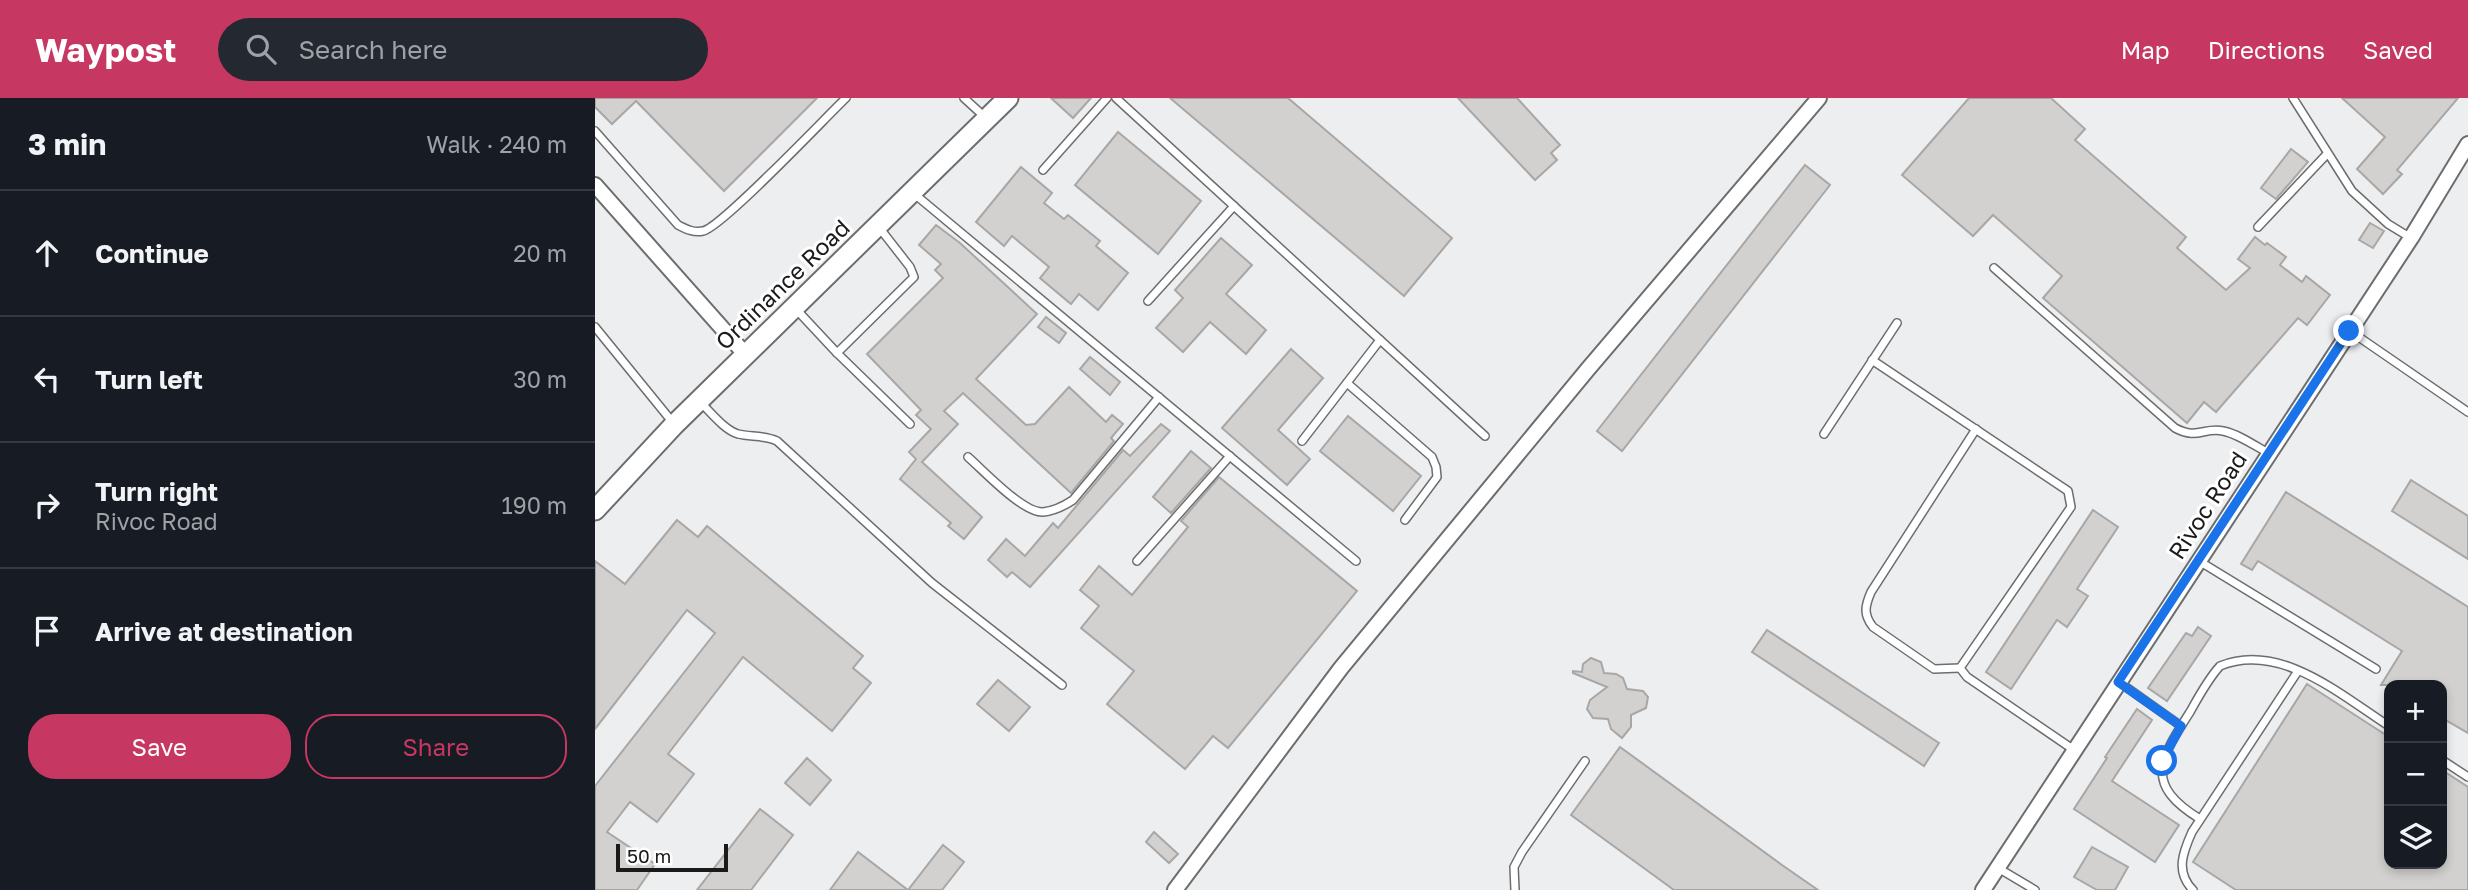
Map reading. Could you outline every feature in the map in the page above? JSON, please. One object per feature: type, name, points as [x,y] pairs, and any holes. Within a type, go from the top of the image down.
[{"type":"street","name":"Ordinance Road","points":[[595,510],[745,354],[1008,98]]},
{"type":"street","points":[[1175,890],[1341,668],[1819,98]]},
{"type":"street","name":"Rivoc Road","points":[[1983,890],[2411,238],[2468,144]]},
{"type":"street","points":[[595,185],[745,354]]},
{"type":"lane","points":[[595,131],[678,225],[690,232],[705,231],[728,213],[846,98]]},
{"type":"lane","points":[[964,98],[987,119]]},
{"type":"lane","points":[[1044,170],[1107,98]]},
{"type":"lane","points":[[1116,98],[1485,436]]},
{"type":"lane","points":[[2293,98],[2327,154],[2364,204],[2411,238]]},
{"type":"lane","points":[[2259,227],[2327,154]]},
{"type":"lane","points":[[912,192],[1356,561]]},
{"type":"lane","points":[[1148,301],[1234,206]]},
{"type":"lane","points":[[837,353],[914,277],[911,267],[877,225]]},
{"type":"lane","points":[[1994,268],[2175,428],[2197,435],[2222,431],[2268,453]]},
{"type":"lane","points":[[794,306],[837,353],[910,424]]},
{"type":"lane","points":[[1825,434],[1897,323]]},
{"type":"lane","points":[[595,327],[674,425]]},
{"type":"lane","points":[[2349,331],[2468,412]]},
{"type":"lane","points":[[1302,441],[1380,340]]},
{"type":"lane","points":[[1872,360],[2068,491],[2071,507],[1961,668]]},
{"type":"lane","points":[[1347,383],[1432,457],[1437,477],[1405,520]]},
{"type":"lane","points":[[968,457],[1028,510],[1042,512],[1060,508],[1073,499],[1159,397]]},
{"type":"lane","points":[[699,401],[730,430],[777,441],[932,583],[1062,685]]},
{"type":"lane","points":[[1961,668],[1934,668],[1873,628],[1867,619],[1865,606],[1871,592],[1976,429]]},
{"type":"lane","points":[[1137,561],[1230,456]]},
{"type":"lane","points":[[2199,561],[2376,668]]},
{"type":"lane","points":[[2200,819],[2182,808],[2173,798],[2161,774],[2165,754],[2220,666],[2259,660],[2298,670],[2384,723]]},
{"type":"lane","points":[[1961,668],[1967,677],[2074,750]]},
{"type":"lane","points":[[2193,890],[2187,884],[2181,861],[2192,832],[2298,670]]},
{"type":"lane","points":[[2118,682],[2181,726]]},
{"type":"lane","points":[[1515,890],[1514,867],[1585,761]]},
{"type":"lane","points":[[2447,763],[2468,777]]},
{"type":"lane","points":[[1997,868],[2035,890]]},
{"type":"building","points":[[595,98],[817,98],[724,191],[636,101],[612,124],[595,107]]},
{"type":"building","points":[[1051,98],[1091,98],[1073,118]]},
{"type":"building","points":[[1170,98],[1288,98],[1452,238],[1404,296]]},
{"type":"building","points":[[1458,98],[1517,98],[1560,145],[1551,153],[1557,160],[1535,180]]},
{"type":"building","points":[[1969,98],[2051,98],[2085,129],[2075,140],[2186,237],[2177,248],[2226,290],[2250,268],[2238,259],[2255,237],[2286,257],[2280,265],[2302,282],[2306,276],[2330,295],[2307,325],[2298,318],[2216,412],[2204,402],[2187,423],[2043,298],[2062,276],[1993,215],[1973,236],[1902,175]]},
{"type":"building","points":[[2342,98],[2458,98],[2397,170],[2402,174],[2383,194],[2357,169],[2385,137]]},
{"type":"building","points":[[1118,132],[1201,201],[1158,254],[1075,185]]},
{"type":"building","points":[[2291,149],[2308,162],[2276,199],[2261,188]]},
{"type":"building","points":[[1805,165],[1830,185],[1622,451],[1597,431]]},
{"type":"building","points":[[1021,167],[1052,193],[1044,203],[1064,219],[1068,215],[1100,241],[1096,246],[1128,273],[1098,310],[1079,294],[1071,304],[1040,278],[1049,267],[1012,236],[1004,246],[976,222]]},
{"type":"building","points":[[2370,223],[2384,231],[2373,248],[2359,240]]},
{"type":"building","points":[[936,225],[960,243],[1037,314],[976,379],[1026,425],[1035,424],[1069,387],[1106,422],[1112,415],[1123,424],[1111,438],[1114,441],[1071,493],[963,393],[944,411],[958,424],[922,462],[982,517],[964,539],[948,526],[951,523],[900,479],[916,459],[909,452],[931,429],[916,415],[921,410],[867,354],[943,278],[935,270],[941,264],[919,245]]},
{"type":"building","points":[[1221,238],[1252,265],[1226,294],[1266,330],[1246,354],[1210,322],[1183,352],[1156,328],[1183,298],[1175,290]]},
{"type":"building","points":[[1046,317],[1066,333],[1059,343],[1038,327]]},
{"type":"building","points":[[1291,349],[1323,378],[1278,430],[1310,459],[1287,485],[1222,428]]},
{"type":"building","points":[[1090,357],[1120,382],[1110,395],[1080,369]]},
{"type":"building","points":[[1348,416],[1421,476],[1393,511],[1320,451]]},
{"type":"building","points":[[1161,424],[1170,431],[1030,587],[1012,572],[1007,577],[988,560],[1006,539],[1025,556],[1053,523],[1058,528],[1123,450],[1130,456]]},
{"type":"building","points":[[1191,451],[1211,468],[1171,513],[1153,497]]},
{"type":"building","points":[[1219,477],[1357,591],[1228,748],[1213,736],[1185,769],[1107,704],[1134,671],[1081,628],[1099,606],[1080,590],[1099,566],[1132,595],[1188,527],[1181,521]]},
{"type":"building","points":[[2411,480],[2468,516],[2468,559],[2392,511]]},
{"type":"building","points":[[2286,492],[2468,607],[2468,733],[2447,721],[2447,680],[2384,680],[2402,651],[2258,561],[2252,570],[2241,564]]},
{"type":"building","points":[[2093,510],[2118,527],[2077,589],[2088,596],[2067,627],[2057,620],[2011,689],[1986,672]]},
{"type":"building","points":[[677,520],[698,537],[707,526],[863,656],[853,668],[871,683],[832,731],[743,657],[668,754],[694,774],[657,822],[630,802],[607,832],[655,864],[637,890],[595,890],[595,786],[715,633],[687,610],[595,729],[595,561],[625,584]]},
{"type":"building","points":[[2198,627],[2211,636],[2167,701],[2148,688],[2186,633],[2192,636]]},
{"type":"building","points":[[1767,630],[1939,743],[1924,766],[1752,652]]},
{"type":"building","points":[[1591,658],[1601,662],[1604,673],[1623,678],[1627,689],[1643,691],[1648,697],[1646,708],[1631,715],[1631,727],[1622,738],[1611,729],[1608,719],[1593,718],[1587,709],[1590,700],[1607,687],[1573,673],[1582,672],[1583,664]]},
{"type":"building","points":[[998,680],[1030,707],[1009,731],[977,704]]},
{"type":"building","points":[[2307,684],[2384,734],[2384,869],[2447,869],[2447,773],[2468,787],[2468,890],[2236,890],[2193,862]]},
{"type":"building","points":[[2137,709],[2152,720],[2112,781],[2179,825],[2155,862],[2074,809]]},
{"type":"building","points":[[1620,747],[1818,890],[1674,890],[1571,815]]},
{"type":"building","points":[[807,758],[831,780],[810,805],[785,783]]},
{"type":"building","points":[[760,809],[793,835],[751,890],[697,890]]},
{"type":"building","points":[[1154,832],[1178,854],[1169,863],[1146,842]]},
{"type":"building","points":[[943,845],[964,862],[942,890],[908,890]]},
{"type":"building","points":[[2092,847],[2128,867],[2115,890],[2097,890],[2074,877]]},
{"type":"building","points":[[858,852],[908,890],[830,890]]},
{"type":"route","points":[[2162,761],[2181,726],[2118,682],[2349,331]]}]
